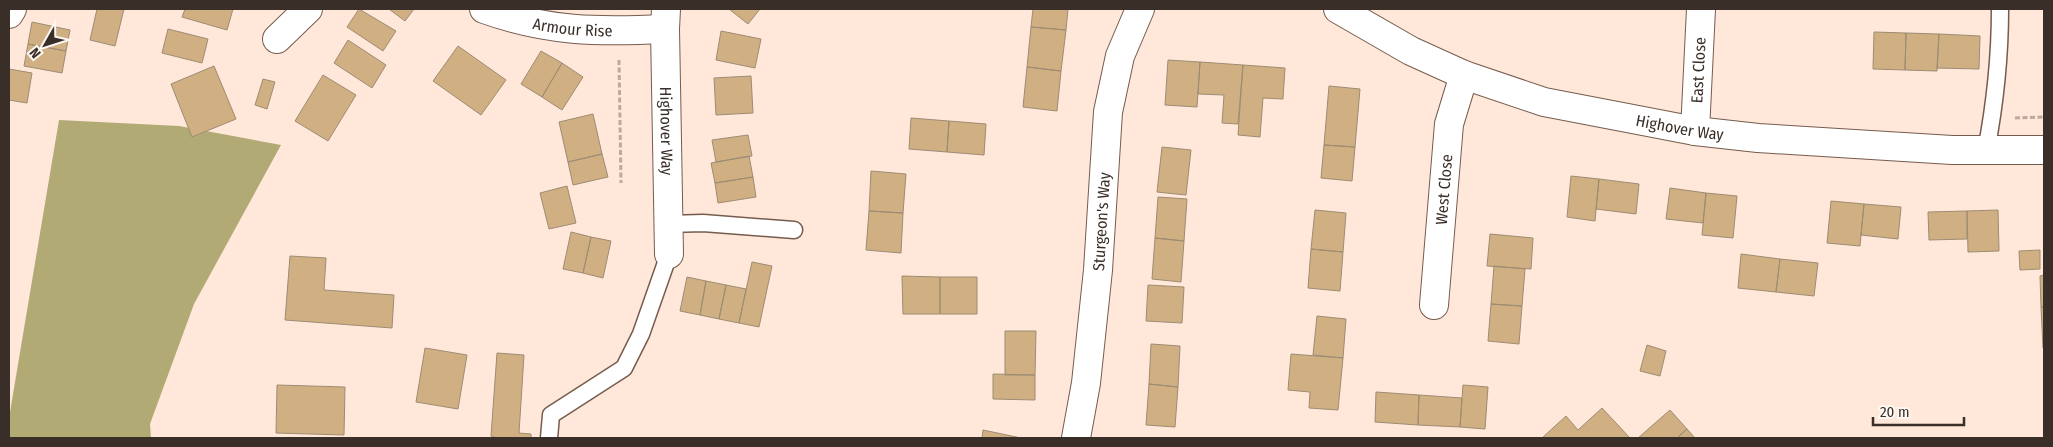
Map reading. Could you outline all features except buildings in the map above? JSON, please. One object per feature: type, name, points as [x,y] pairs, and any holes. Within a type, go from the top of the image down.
[{"type":"street","points":[[9,14],[12,9]]},
{"type":"street","points":[[277,39],[308,9]]},
{"type":"street","name":"Armour Rise","points":[[484,9],[515,20],[550,27],[600,32],[627,31],[666,19]]},
{"type":"street","name":"Sturgeon's Way","points":[[1076,438],[1086,384],[1098,270],[1108,112],[1120,56],[1140,9]]},
{"type":"street","name":"Highover Way","points":[[1338,9],[1411,51],[1464,75],[1544,102],[1695,131],[1758,138],[1986,151],[2044,150]]},
{"type":"street","name":"East Close","points":[[1695,131],[1701,9]]},
{"type":"street","name":"Highover Way","points":[[666,19],[669,254]]},
{"type":"street","name":"West Close","points":[[1434,305],[1449,124],[1464,75]]},
{"type":"lane","points":[[1986,151],[1992,118],[2000,38],[2000,9]]},
{"type":"lane","points":[[668,224],[703,223],[794,230]]},
{"type":"lane","points":[[550,438],[551,415],[624,368],[641,334],[669,254]]},
{"type":"path","points":[[621,183],[619,65],[627,31]]},
{"type":"shaded area","points":[[59,120],[179,126],[281,145],[194,304],[150,424],[151,438],[9,438],[9,418]]}]
